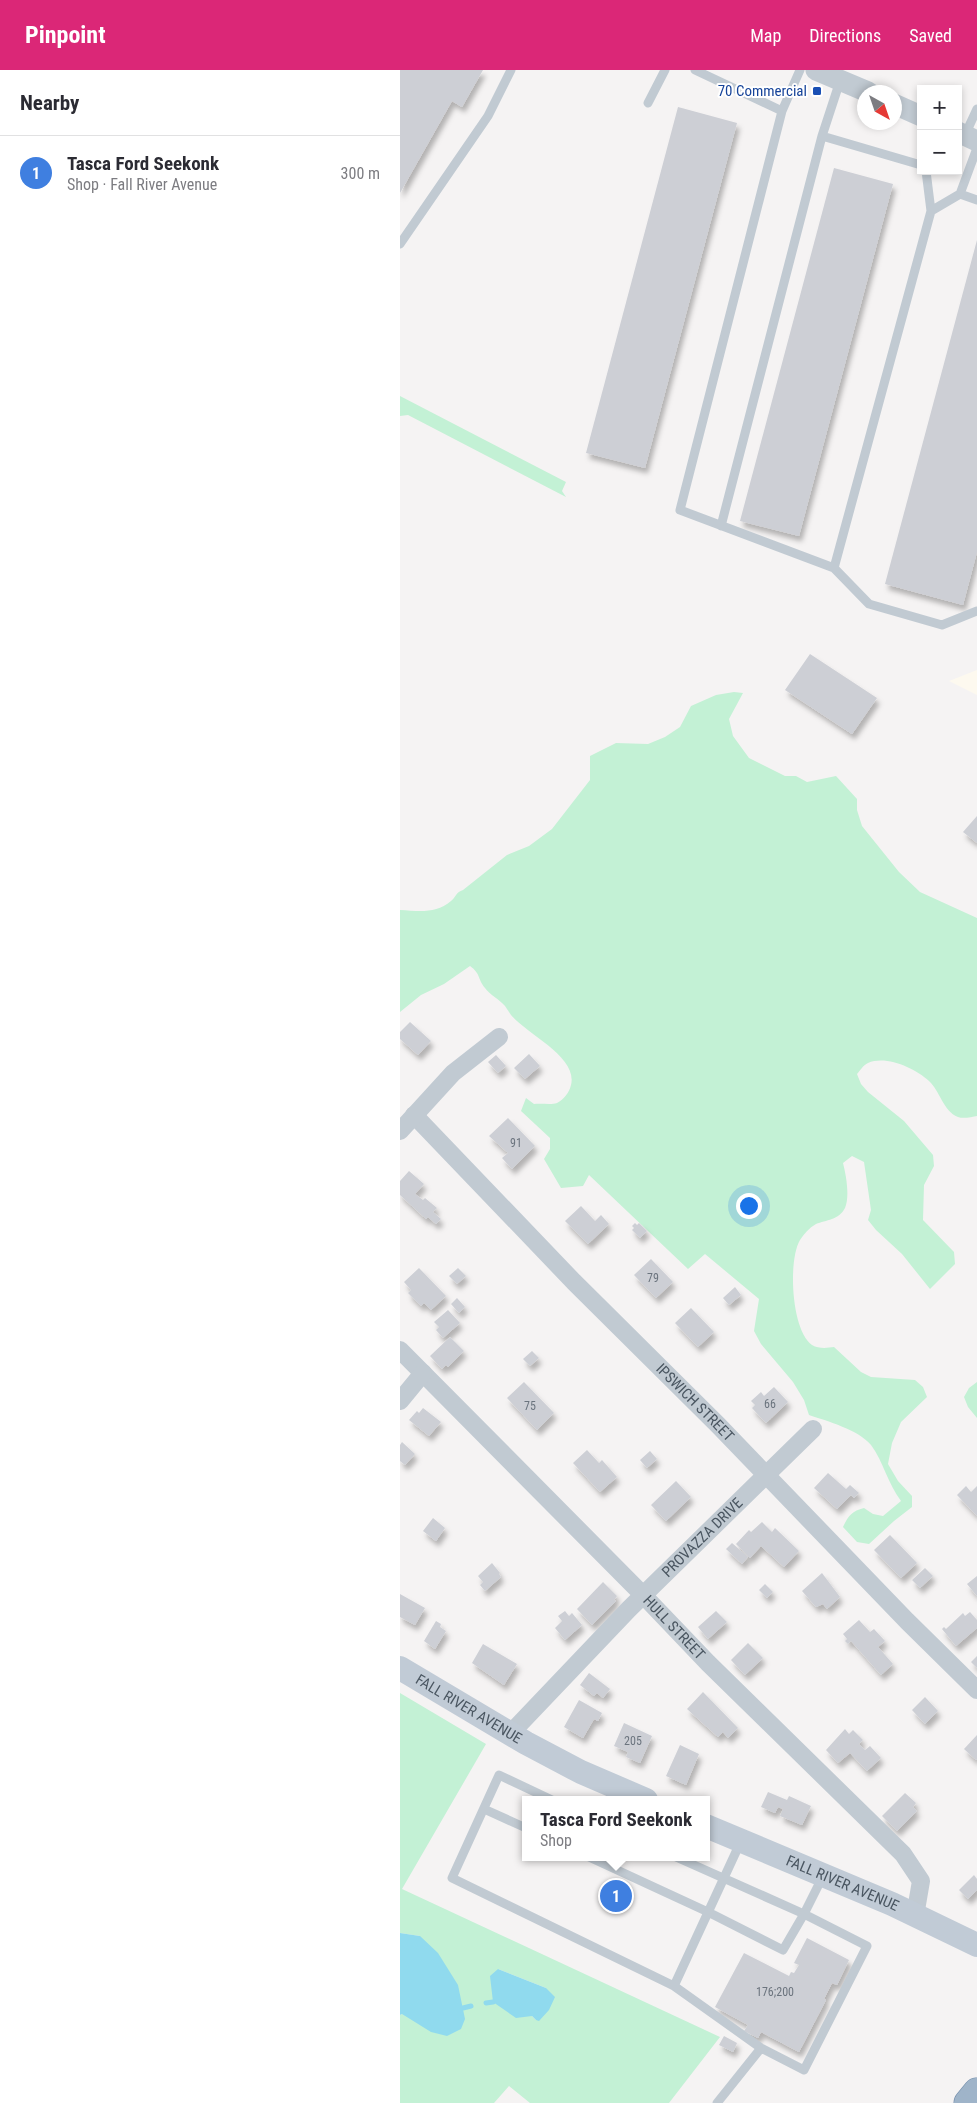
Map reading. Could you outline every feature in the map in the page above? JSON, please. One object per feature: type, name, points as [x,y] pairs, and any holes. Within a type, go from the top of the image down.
[{"type":"highway","points":[[968,2103],[977,2092]]},
{"type":"main road","name":"FALL RIVER AVENUE","points":[[400,1668],[510,1734],[581,1772],[637,1796]]},
{"type":"main road","name":"FALL RIVER AVENUE","points":[[710,1828],[823,1875],[977,1945]]},
{"type":"street","points":[[816,70],[857,87]]},
{"type":"street","points":[[902,108],[917,114]]},
{"type":"street","points":[[400,1131],[453,1073],[499,1037]]},
{"type":"street","name":"IPSWICH STREET","points":[[414,1115],[588,1296],[977,1690]]},
{"type":"street","name":"HULL STREET","points":[[400,1350],[715,1670],[903,1854],[921,1881],[915,1916]]},
{"type":"street","points":[[400,1401],[423,1373]]},
{"type":"street","name":"PROVAZZA DRIVE","points":[[510,1734],[629,1609],[813,1429]]},
{"type":"lane","points":[[400,244],[488,116],[511,70]]},
{"type":"lane","points":[[648,103],[665,70]]},
{"type":"lane","points":[[695,70],[782,111]]},
{"type":"lane","points":[[800,70],[782,111],[680,510],[834,568],[869,604],[942,624],[977,611]]},
{"type":"lane","points":[[721,526],[822,136],[840,80]]},
{"type":"lane","points":[[960,194],[969,139],[977,109]]},
{"type":"lane","points":[[822,136],[917,164]]},
{"type":"lane","points":[[834,568],[931,211],[926,175]]},
{"type":"lane","points":[[931,211],[960,194],[977,200]]},
{"type":"lane","points":[[544,1796],[499,1775],[452,1878],[674,1986],[761,2048],[804,2070],[867,1946],[804,1914],[685,1861]]},
{"type":"lane","points":[[484,1809],[522,1826]]},
{"type":"lane","points":[[674,1986],[741,1841]]},
{"type":"lane","points":[[598,1861],[708,1912],[783,1950],[804,1914],[823,1875]]},
{"type":"lane","points":[[717,2103],[761,2048]]},
{"type":"shaded area","points":[[977,670],[977,695],[949,681]]},
{"type":"green space","points":[[400,396],[566,482],[562,491],[566,497],[408,415],[400,416]]},
{"type":"green space","points":[[734,692],[743,693],[729,719],[733,736],[749,758],[785,776],[796,776],[807,782],[836,776],[857,799],[857,810],[862,826],[899,872],[920,892],[977,918],[977,1116],[962,1118],[953,1114],[945,1106],[929,1081],[900,1064],[875,1061],[866,1064],[857,1074],[861,1084],[868,1092],[904,1121],[933,1155],[934,1166],[924,1185],[923,1220],[954,1252],[955,1264],[930,1289],[902,1254],[868,1220],[871,1210],[864,1162],[852,1156],[843,1163],[847,1192],[845,1208],[836,1217],[811,1227],[800,1240],[796,1250],[793,1278],[796,1310],[805,1337],[812,1345],[820,1348],[834,1347],[861,1372],[871,1377],[915,1380],[923,1387],[927,1397],[901,1422],[892,1443],[888,1464],[898,1481],[912,1496],[912,1507],[869,1544],[857,1542],[843,1527],[849,1517],[853,1512],[864,1508],[873,1514],[883,1516],[901,1501],[875,1451],[866,1440],[842,1427],[809,1415],[804,1400],[793,1382],[761,1344],[754,1331],[759,1299],[705,1254],[688,1269],[589,1175],[583,1186],[561,1188],[544,1159],[550,1149],[550,1138],[521,1111],[526,1098],[534,1104],[555,1104],[568,1093],[571,1085],[571,1075],[567,1065],[560,1056],[511,1015],[505,1006],[487,990],[476,971],[470,966],[444,984],[421,995],[400,1012],[400,910],[427,911],[445,905],[507,855],[529,846],[552,829],[590,780],[590,756],[616,743],[648,744],[665,737],[680,727],[691,706],[716,695]]},
{"type":"green space","points":[[977,1382],[977,1418],[968,1407],[964,1397],[969,1388]]},
{"type":"green space","points":[[400,1693],[486,1744],[402,1889],[720,2037],[669,2103],[530,2103],[509,2086],[494,2103],[400,2103],[400,2015],[402,2014],[420,1936],[400,1933]],"holes":[[[498,1969],[546,1988],[536,2020]]]},
{"type":"water","points":[[400,1933],[420,1936],[438,1953],[458,1985],[465,2019],[461,2029],[447,2036],[431,2032],[402,2014],[400,2015]]},
{"type":"water","points":[[498,1969],[546,1988],[555,1997],[549,2010],[539,2021],[532,2016],[516,2018],[493,2002],[490,1976]]},
{"type":"building","points":[[400,70],[483,70],[462,107],[452,101],[400,193]]},
{"type":"building","points":[[678,107],[737,123],[645,468],[586,453]]},
{"type":"building","points":[[834,168],[893,184],[799,536],[740,521]]},
{"type":"building","points":[[977,240],[977,552],[963,605],[885,584]]},
{"type":"building","points":[[810,654],[877,698],[852,734],[785,690]]},
{"type":"building","points":[[977,816],[977,843],[963,832]]},
{"type":"building","points":[[410,1022],[431,1041],[418,1055],[400,1039],[400,1032]]},
{"type":"building","points":[[529,1054],[540,1066],[525,1079],[514,1068]]},
{"type":"building","points":[[496,1055],[506,1066],[498,1073],[488,1062]]},
{"type":"building","points":[[508,1118],[535,1146],[512,1169],[502,1158],[508,1153],[489,1136]]},
{"type":"building","points":[[409,1171],[424,1184],[415,1194],[423,1200],[425,1198],[437,1208],[433,1212],[441,1219],[436,1224],[428,1217],[426,1219],[400,1195],[400,1181]]},
{"type":"building","points":[[581,1206],[595,1221],[601,1215],[609,1224],[588,1244],[565,1221]]},
{"type":"building","points":[[635,1223],[637,1225],[639,1223],[647,1231],[640,1238],[632,1230],[634,1228],[632,1226]]},
{"type":"building","points":[[651,1259],[673,1282],[656,1298],[634,1275]]},
{"type":"building","points":[[419,1268],[446,1296],[431,1310],[424,1303],[421,1306],[408,1293],[411,1290],[404,1282]]},
{"type":"building","points":[[458,1268],[466,1276],[457,1284],[449,1276]]},
{"type":"building","points":[[735,1287],[741,1295],[729,1305],[723,1298]]},
{"type":"building","points":[[457,1298],[465,1307],[459,1313],[451,1304]]},
{"type":"building","points":[[691,1308],[714,1332],[698,1347],[675,1323]]},
{"type":"building","points":[[448,1310],[460,1323],[443,1338],[436,1330],[439,1327],[434,1322]]},
{"type":"building","points":[[450,1337],[464,1351],[448,1367],[446,1365],[442,1369],[430,1356]]},
{"type":"building","points":[[532,1351],[539,1358],[530,1366],[523,1359]]},
{"type":"building","points":[[524,1382],[554,1413],[537,1430],[507,1398]]},
{"type":"building","points":[[774,1387],[788,1402],[766,1423],[752,1408],[755,1405],[751,1401],[761,1392],[764,1396]]},
{"type":"building","points":[[423,1408],[441,1422],[429,1436],[409,1420],[417,1411],[419,1413]]},
{"type":"building","points":[[402,1442],[415,1454],[405,1465],[400,1461],[400,1445]]},
{"type":"building","points":[[587,1450],[599,1463],[602,1460],[617,1477],[600,1492],[573,1463]]},
{"type":"building","points":[[650,1451],[657,1459],[647,1468],[640,1460]]},
{"type":"building","points":[[828,1473],[846,1489],[850,1485],[859,1493],[854,1498],[851,1495],[837,1509],[814,1488]]},
{"type":"building","points":[[676,1481],[691,1497],[666,1521],[651,1505]]},
{"type":"building","points":[[966,1486],[971,1492],[977,1486],[977,1516],[957,1495]]},
{"type":"building","points":[[433,1518],[445,1528],[436,1541],[423,1531]]},
{"type":"building","points":[[762,1522],[772,1532],[775,1528],[799,1551],[784,1567],[761,1546],[750,1558],[736,1544],[749,1530],[751,1532]]},
{"type":"building","points":[[890,1535],[917,1563],[901,1578],[874,1550]]},
{"type":"building","points":[[732,1543],[748,1557],[742,1564],[726,1549]]},
{"type":"building","points":[[492,1563],[501,1577],[485,1591],[480,1585],[483,1582],[478,1576]]},
{"type":"building","points":[[925,1568],[933,1576],[920,1588],[912,1580]]},
{"type":"building","points":[[822,1573],[840,1597],[827,1609],[823,1604],[816,1607],[802,1591]]},
{"type":"building","points":[[977,1576],[977,1596],[967,1584]]},
{"type":"building","points":[[603,1582],[617,1596],[614,1600],[616,1601],[592,1625],[577,1609]]},
{"type":"building","points":[[765,1584],[773,1592],[767,1598],[759,1590]]},
{"type":"building","points":[[400,1594],[425,1608],[415,1625],[400,1617]]},
{"type":"building","points":[[565,1611],[569,1616],[572,1613],[582,1625],[565,1640],[555,1628],[562,1621],[558,1616]]},
{"type":"building","points":[[716,1611],[727,1622],[708,1639],[698,1627]]},
{"type":"building","points":[[970,1612],[977,1620],[977,1628],[956,1646],[942,1629],[944,1627],[946,1629],[963,1613],[965,1616]]},
{"type":"building","points":[[859,1620],[870,1632],[874,1629],[885,1641],[878,1647],[893,1664],[881,1675],[851,1641],[848,1644],[845,1641],[847,1639],[843,1634]]},
{"type":"building","points":[[436,1621],[446,1631],[435,1649],[424,1641]]},
{"type":"building","points":[[748,1643],[763,1658],[745,1675],[731,1660]]},
{"type":"building","points":[[483,1644],[517,1664],[504,1685],[472,1663]]},
{"type":"building","points":[[977,1656],[977,1668],[971,1662]]},
{"type":"building","points":[[589,1673],[610,1689],[603,1698],[597,1693],[594,1696],[580,1685]]},
{"type":"building","points":[[703,1692],[738,1728],[728,1738],[723,1732],[718,1737],[687,1709]]},
{"type":"building","points":[[925,1697],[938,1711],[925,1724],[912,1710]]},
{"type":"building","points":[[579,1700],[602,1713],[598,1721],[594,1719],[583,1738],[564,1727]]},
{"type":"building","points":[[624,1723],[652,1736],[640,1763],[626,1757],[628,1752],[614,1746]]},
{"type":"building","points":[[845,1729],[849,1734],[853,1730],[863,1740],[859,1744],[865,1750],[870,1746],[881,1758],[867,1771],[850,1753],[838,1763],[826,1750]]},
{"type":"building","points":[[977,1735],[977,1759],[976,1760],[964,1749]]},
{"type":"building","points":[[680,1745],[699,1754],[686,1785],[666,1776]]},
{"type":"building","points":[[768,1792],[787,1800],[789,1796],[811,1806],[802,1825],[780,1816],[783,1809],[778,1807],[775,1813],[761,1807]]},
{"type":"building","points":[[905,1793],[916,1803],[913,1807],[917,1811],[897,1831],[882,1816]]},
{"type":"building","points":[[974,1875],[977,1879],[977,1890],[968,1899],[959,1890]]},
{"type":"building","points":[[807,1938],[849,1960],[837,1985],[832,1983],[824,1999],[826,2000],[799,2052],[761,2032],[758,2038],[744,2031],[748,2025],[715,2007],[744,1953],[789,1976],[791,1972],[794,1973],[799,1965],[794,1963]]},
{"type":"building","points":[[724,2036],[737,2043],[733,2052],[719,2045]]},
{"type":"waterway","points":[[486,2003],[493,2002]]},
{"type":"waterway","points":[[463,2008],[471,2006]]},
{"type":"place","name":"70 Commercial","points":[[817,91]]},
{"type":"place","name":"Tasca Ford Seekonk","points":[[616,1896]]}]
